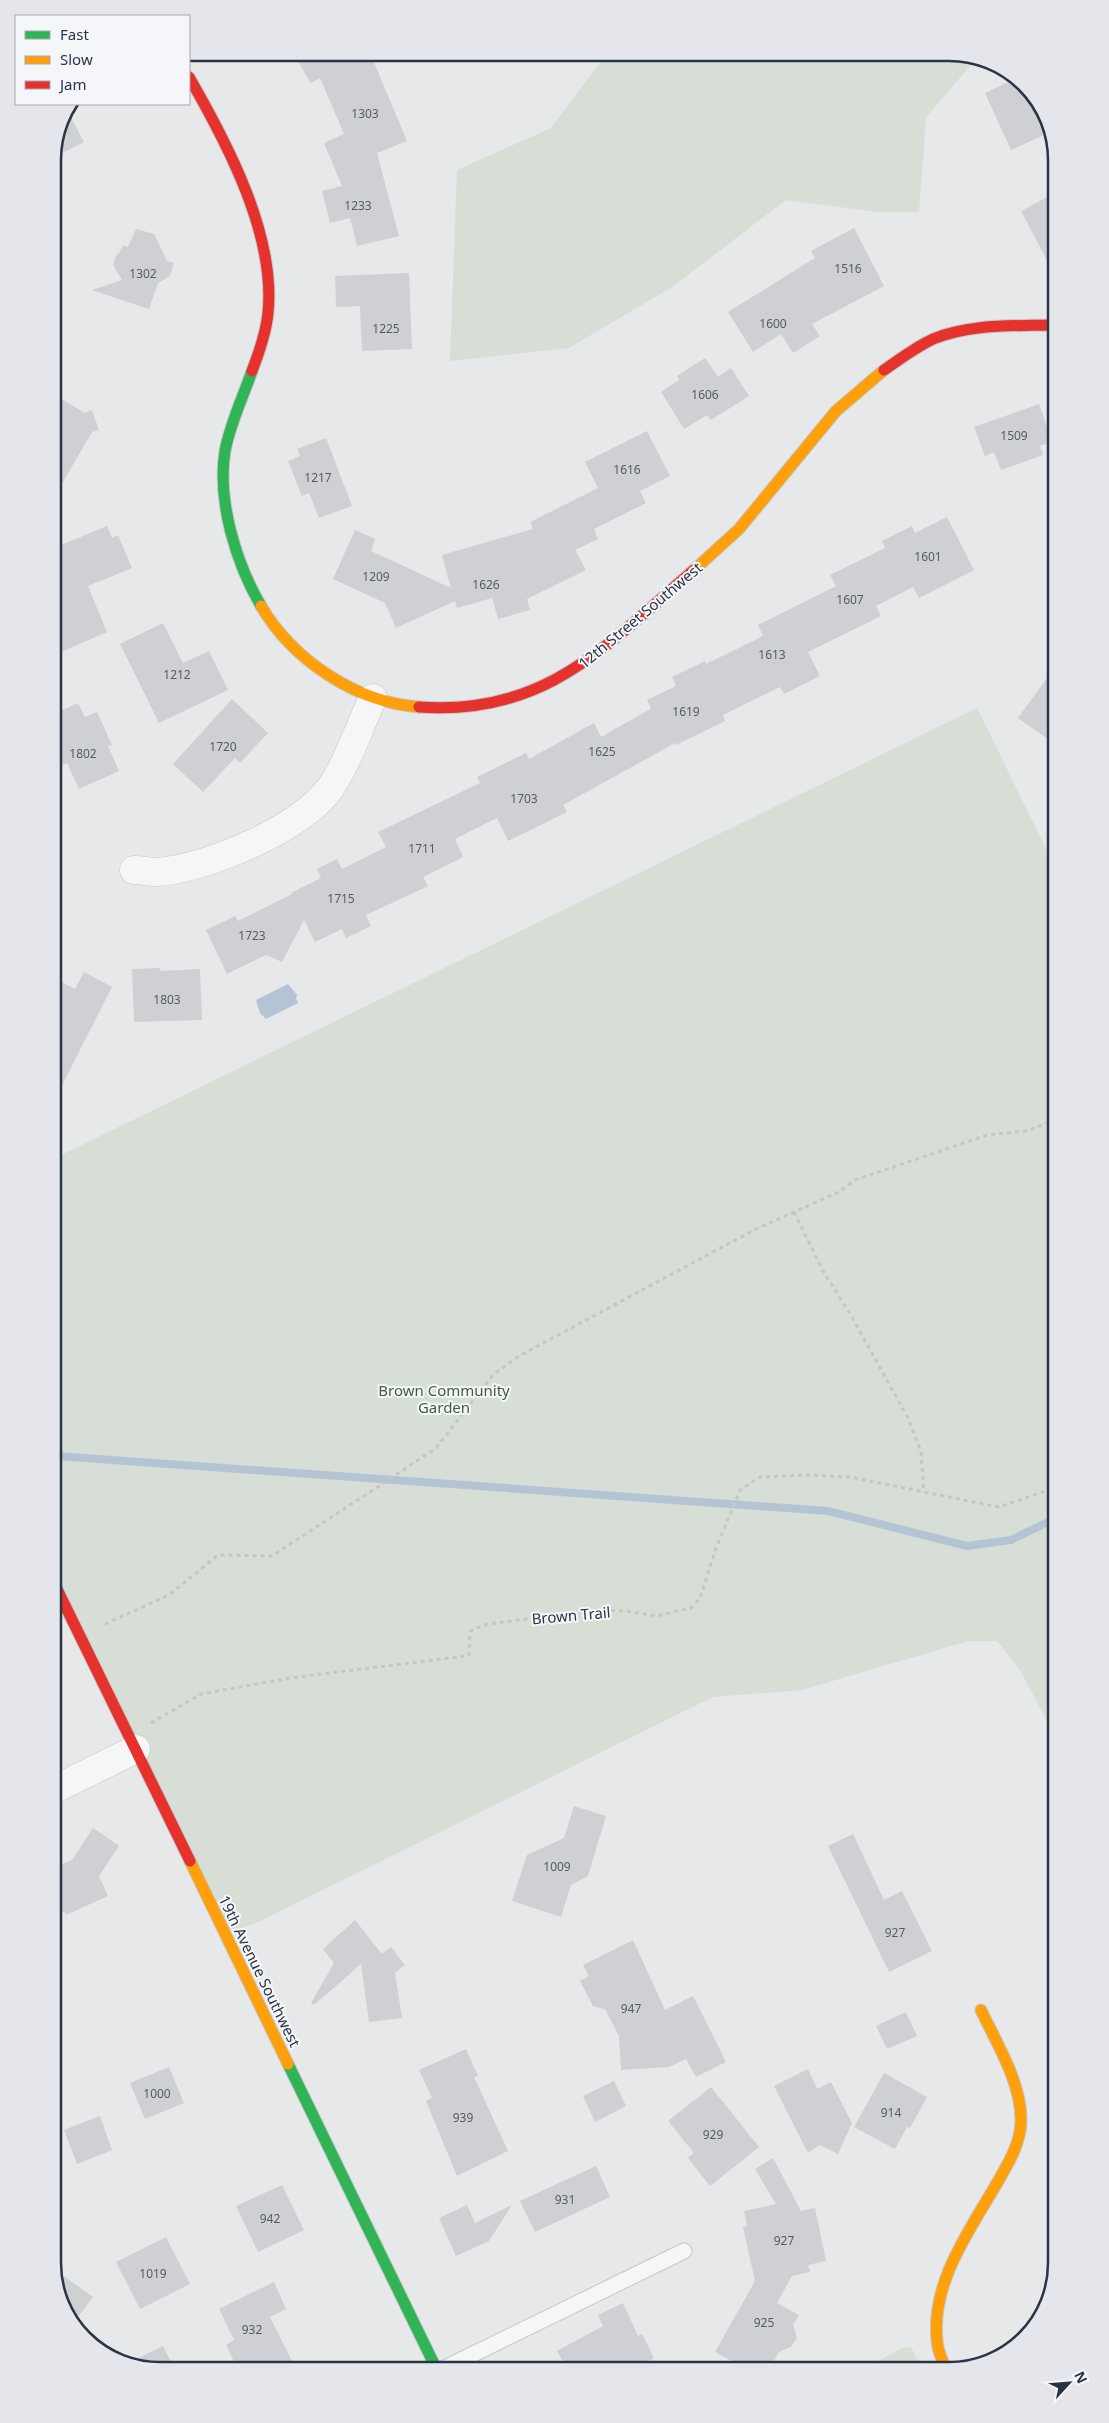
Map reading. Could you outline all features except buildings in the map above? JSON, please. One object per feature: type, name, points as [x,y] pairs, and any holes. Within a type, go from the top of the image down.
[{"type":"street","name":"12th Street Southwest","points":[[190,79],[250,199],[263,237],[268,277],[268,313],[226,451],[224,484],[227,513],[237,551],[256,598],[281,634],[329,675],[373,698],[418,707],[462,709],[498,704],[548,686],[581,666],[642,617],[743,524],[798,453],[852,394],[876,373],[935,339],[958,332],[986,327],[1048,325]]},
{"type":"street","points":[[134,870],[156,872],[202,862],[246,846],[293,822],[314,807],[330,788],[344,766],[358,729],[373,698]]},
{"type":"street","name":"19th Avenue Southwest","points":[[61,1597],[433,2362]]},
{"type":"street","points":[[61,1786],[136,1749]]},
{"type":"street","points":[[943,2362],[936,2330],[939,2294],[945,2277],[1012,2156],[1022,2120],[1017,2096],[1005,2061],[981,2010]]},
{"type":"lane","points":[[457,2362],[684,2251]]},
{"type":"path","points":[[104,1625],[168,1595],[218,1555],[272,1556],[436,1448],[493,1375],[519,1356],[756,1229],[839,1192],[855,1180],[987,1136],[1026,1131],[1048,1123]]},
{"type":"path","points":[[794,1212],[822,1269],[853,1319],[908,1418],[921,1452],[924,1493]]},
{"type":"path","name":"Brown Trail","points":[[151,1723],[201,1694],[290,1678],[466,1656],[469,1655],[470,1631],[488,1624],[595,1610],[626,1611],[656,1616],[691,1608],[700,1598],[716,1548],[740,1490],[760,1477],[808,1475],[849,1477],[999,1507],[1048,1490]]},
{"type":"green space","points":[[601,61],[956,61],[972,64],[926,117],[919,212],[877,212],[786,200],[672,287],[569,348],[450,361],[457,170],[551,128]]},
{"type":"green space","name":"Brown Community Garden","points":[[977,708],[1048,853],[1048,1723],[1020,1670],[997,1641],[968,1641],[802,1690],[713,1697],[256,1923],[225,1934],[61,1597],[61,1155]]},
{"type":"green space","points":[[911,2347],[918,2362],[876,2362],[902,2348]]},
{"type":"water","points":[[288,984],[297,995],[298,1003],[266,1019],[260,1013],[256,1000]]},
{"type":"waterway","points":[[61,1456],[828,1511],[967,1546],[1011,1540],[1048,1522]]},
{"type":"traffic: fast","points":[[252,371],[227,441],[223,470],[226,511],[231,531],[244,571],[261,606]]},
{"type":"traffic: fast","points":[[288,2064],[433,2362]]},
{"type":"traffic: slow","points":[[694,570],[739,529],[836,411],[884,370]]},
{"type":"traffic: slow","points":[[261,606],[274,626],[290,644],[328,675],[372,697],[419,707]]},
{"type":"traffic: slow","points":[[190,1861],[288,2064]]},
{"type":"traffic: slow","points":[[943,2362],[937,2343],[937,2319],[946,2277],[965,2238],[1009,2161],[1019,2137],[1021,2120],[1020,2106],[1013,2077],[981,2010]]},
{"type":"traffic: jam","points":[[190,79],[233,160],[246,190],[257,221],[264,252],[268,283],[268,313],[260,350],[252,371]]},
{"type":"traffic: jam","points":[[884,370],[920,346],[947,334],[976,328],[1048,325]]},
{"type":"traffic: jam","points":[[419,707],[464,707],[503,700],[538,688],[571,670],[601,649],[694,570]]},
{"type":"traffic: jam","points":[[61,1597],[190,1861]]}]
